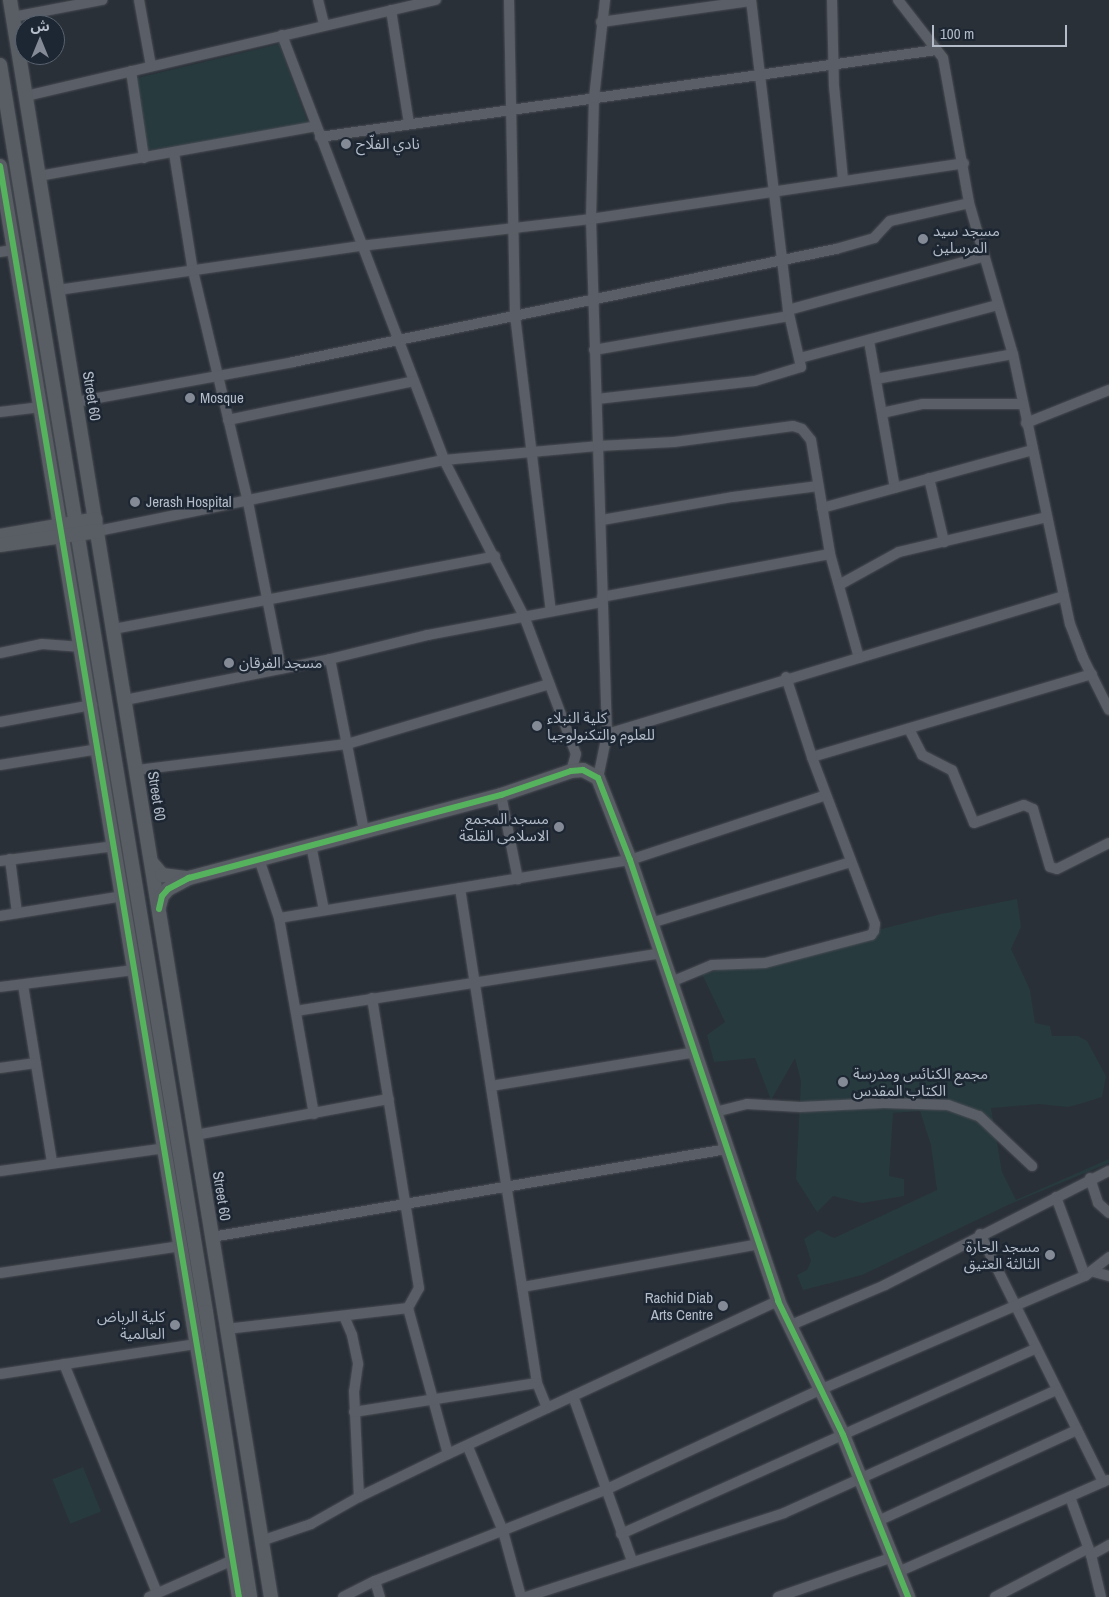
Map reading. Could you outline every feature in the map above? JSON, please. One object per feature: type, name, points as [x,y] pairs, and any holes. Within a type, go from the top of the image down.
[{"type":"main road","name":"Street 60","points":[[10,0],[271,1597]]},
{"type":"main road","points":[[0,65],[76,529],[113,798],[206,1312],[250,1597]]},
{"type":"main road","points":[[10,129],[30,126]]},
{"type":"main road","points":[[0,166],[7,251],[28,343],[59,532],[70,568],[99,749],[113,798],[115,846],[239,1597]]},
{"type":"main road","points":[[28,343],[45,339]]},
{"type":"main road","points":[[0,545],[97,525]]},
{"type":"main road","points":[[0,536],[59,532]]},
{"type":"main road","points":[[159,909],[162,896],[168,889],[189,878],[501,794],[571,771],[583,770],[598,778],[630,860],[778,1301],[843,1435],[908,1597]]},
{"type":"main road","points":[[152,863],[162,875],[189,878]]},
{"type":"street","points":[[12,17],[102,0]]},
{"type":"street","points":[[139,0],[151,66]]},
{"type":"street","points":[[318,0],[324,24]]},
{"type":"street","points":[[26,96],[324,24],[436,0]]},
{"type":"street","points":[[509,0],[515,315],[551,611]]},
{"type":"street","points":[[598,778],[607,734],[602,600],[602,520],[592,299],[591,219],[594,98],[601,22],[605,0]]},
{"type":"street","points":[[832,0],[843,180]]},
{"type":"street","points":[[898,0],[943,58],[964,163],[969,204],[982,257],[1014,354],[1022,404],[1064,596],[1080,651],[1109,710]]},
{"type":"street","points":[[597,398],[755,381],[798,370],[801,367],[788,313],[772,192],[761,75],[751,1],[601,22]]},
{"type":"street","points":[[391,10],[409,124]]},
{"type":"street","points":[[282,35],[444,460],[495,556],[524,616],[576,754],[571,771]]},
{"type":"street","points":[[320,137],[936,50]]},
{"type":"street","points":[[131,71],[144,158]]},
{"type":"street","points":[[39,176],[316,126]]},
{"type":"street","points":[[174,153],[193,271],[248,502],[281,669]]},
{"type":"street","points":[[58,290],[361,246],[591,219],[964,163]]},
{"type":"street","points":[[76,402],[293,362],[396,338],[858,243],[874,238],[890,221],[969,204]]},
{"type":"street","points":[[594,350],[788,313],[982,257]]},
{"type":"street","points":[[800,358],[998,305]]},
{"type":"street","points":[[869,341],[895,488]]},
{"type":"street","points":[[876,379],[1014,354]]},
{"type":"street","points":[[228,420],[414,381]]},
{"type":"street","points":[[1026,423],[1109,390]]},
{"type":"street","points":[[882,413],[924,404],[1022,404]]},
{"type":"street","points":[[0,412],[39,407]]},
{"type":"street","points":[[97,525],[248,502],[444,460],[532,451],[674,442],[793,426],[802,429],[811,440],[830,554],[859,658]]},
{"type":"street","points":[[822,508],[1032,450]]},
{"type":"street","points":[[929,478],[944,542]]},
{"type":"street","points":[[602,520],[733,497],[818,486]]},
{"type":"street","points":[[839,585],[899,552],[1047,517]]},
{"type":"street","points":[[125,700],[330,659],[428,635],[830,554]]},
{"type":"street","points":[[114,629],[495,556]]},
{"type":"street","points":[[607,734],[786,678],[1064,596]]},
{"type":"street","points":[[0,653],[42,644],[82,647]]},
{"type":"street","points":[[330,659],[364,831]]},
{"type":"street","points":[[812,757],[910,731],[1092,674]]},
{"type":"street","points":[[671,982],[712,965],[765,963],[871,935],[875,924],[850,862],[812,757],[786,678]]},
{"type":"street","points":[[137,770],[347,744],[549,684]]},
{"type":"street","points":[[0,722],[92,705]]},
{"type":"street","points":[[910,731],[922,756],[952,770],[974,823],[1024,805],[1034,809],[1050,867],[1057,869],[1109,843]]},
{"type":"street","points":[[0,764],[99,749]]},
{"type":"street","points":[[501,794],[518,879]]},
{"type":"street","points":[[279,918],[630,860],[826,795]]},
{"type":"street","points":[[311,845],[324,910]]},
{"type":"street","points":[[17,913],[5,860],[115,846]]},
{"type":"street","points":[[259,859],[279,918],[314,1114]]},
{"type":"street","points":[[651,923],[850,862]]},
{"type":"street","points":[[460,888],[538,1383],[547,1408]]},
{"type":"street","points":[[0,916],[123,896]]},
{"type":"street","points":[[296,1011],[661,953]]},
{"type":"street","points":[[0,987],[135,970]]},
{"type":"street","points":[[23,985],[52,1163]]},
{"type":"street","points":[[372,998],[419,1288],[408,1308],[448,1454]]},
{"type":"street","points":[[491,1086],[696,1052]]},
{"type":"street","points":[[0,1068],[36,1063]]},
{"type":"street","points":[[196,1135],[389,1099]]},
{"type":"street","points":[[715,1112],[747,1104],[800,1107],[884,1103],[948,1105],[979,1116],[1032,1166]]},
{"type":"street","points":[[0,1171],[165,1148]]},
{"type":"street","points":[[212,1237],[727,1149]]},
{"type":"street","points":[[789,1326],[885,1285],[1090,1178],[1109,1171]]},
{"type":"street","points":[[1090,1178],[1098,1203],[1109,1213]]},
{"type":"street","points":[[1056,1197],[1089,1274]]},
{"type":"street","points":[[898,1572],[1106,1481],[1077,1430],[980,1234]]},
{"type":"street","points":[[522,1287],[760,1244]]},
{"type":"street","points":[[0,1273],[181,1246]]},
{"type":"street","points":[[343,1597],[375,1580],[605,1490],[822,1389],[1089,1274],[1109,1257]]},
{"type":"street","points":[[1089,1274],[1109,1276]]},
{"type":"street","points":[[262,1541],[311,1524],[358,1497],[448,1454],[778,1301]]},
{"type":"street","points":[[227,1329],[408,1308]]},
{"type":"street","points":[[344,1316],[358,1364],[354,1412],[358,1432],[355,1462],[358,1497]]},
{"type":"street","points":[[0,1374],[197,1344]]},
{"type":"street","points":[[622,1534],[1036,1348]]},
{"type":"street","points":[[64,1364],[153,1595],[233,1560]]},
{"type":"street","points":[[354,1412],[538,1383]]},
{"type":"street","points":[[526,1597],[784,1513],[860,1477],[1057,1390]]},
{"type":"street","points":[[573,1396],[605,1490],[632,1561]]},
{"type":"street","points":[[878,1521],[1077,1430]]},
{"type":"street","points":[[468,1446],[503,1531],[521,1597]]},
{"type":"street","points":[[1070,1497],[1089,1552],[1099,1596]]},
{"type":"street","points":[[996,1597],[1089,1552],[1109,1545]]},
{"type":"street","points":[[778,1597],[800,1593],[893,1557]]},
{"type":"street","points":[[375,1580],[380,1597]]},
{"type":"green space","points":[[279,44],[309,126],[148,150],[137,78]]},
{"type":"green space","points":[[1017,899],[1021,927],[1011,949],[1030,990],[1035,1023],[1050,1026],[1052,1036],[1078,1036],[1087,1041],[1106,1076],[1102,1097],[1083,1103],[1068,1107],[1039,1104],[991,1108],[1002,1172],[1016,1200],[1109,1159],[1109,1163],[1010,1204],[862,1275],[803,1290],[797,1275],[807,1270],[811,1261],[804,1239],[818,1230],[834,1238],[937,1190],[931,1145],[920,1111],[893,1113],[889,1176],[904,1179],[904,1196],[862,1203],[833,1196],[817,1212],[796,1179],[801,1081],[795,1058],[771,1100],[755,1058],[714,1062],[707,1035],[725,1022],[702,974],[941,914]]},
{"type":"green space","points":[[83,1467],[101,1512],[70,1524],[52,1479]]},
{"type":"cycle path","points":[[0,166],[239,1597]]},
{"type":"cycle path","points":[[159,909],[162,896],[168,889],[189,878],[501,795],[571,771],[583,770],[598,778],[630,860],[778,1301],[843,1435],[908,1597]]},
{"type":"place","name":"نادي الفلّاح","points":[[346,144]]},
{"type":"place","name":"مسجد سيد المرسلين","points":[[923,239]]},
{"type":"place","name":"Mosque","points":[[190,398]]},
{"type":"place","name":"Jerash Hospital","points":[[135,502]]},
{"type":"place","name":"مسجد الفرقان","points":[[229,663]]},
{"type":"place","name":"كلية النبلاء للعلوم والتكنولوجيا","points":[[537,726]]},
{"type":"place","name":"مسجد المجمع الاسلامى القلعة","points":[[559,827]]},
{"type":"place","name":"مجمع الكنائس ومدرسة الكتاب المقدس","points":[[843,1082]]},
{"type":"place","name":"مسجد الحارة الثالثة العتيق","points":[[1050,1255]]},
{"type":"place","name":"Rachid Diab Arts Centre","points":[[723,1306]]},
{"type":"place","name":"كلية الرباض العالمية","points":[[175,1325]]}]
